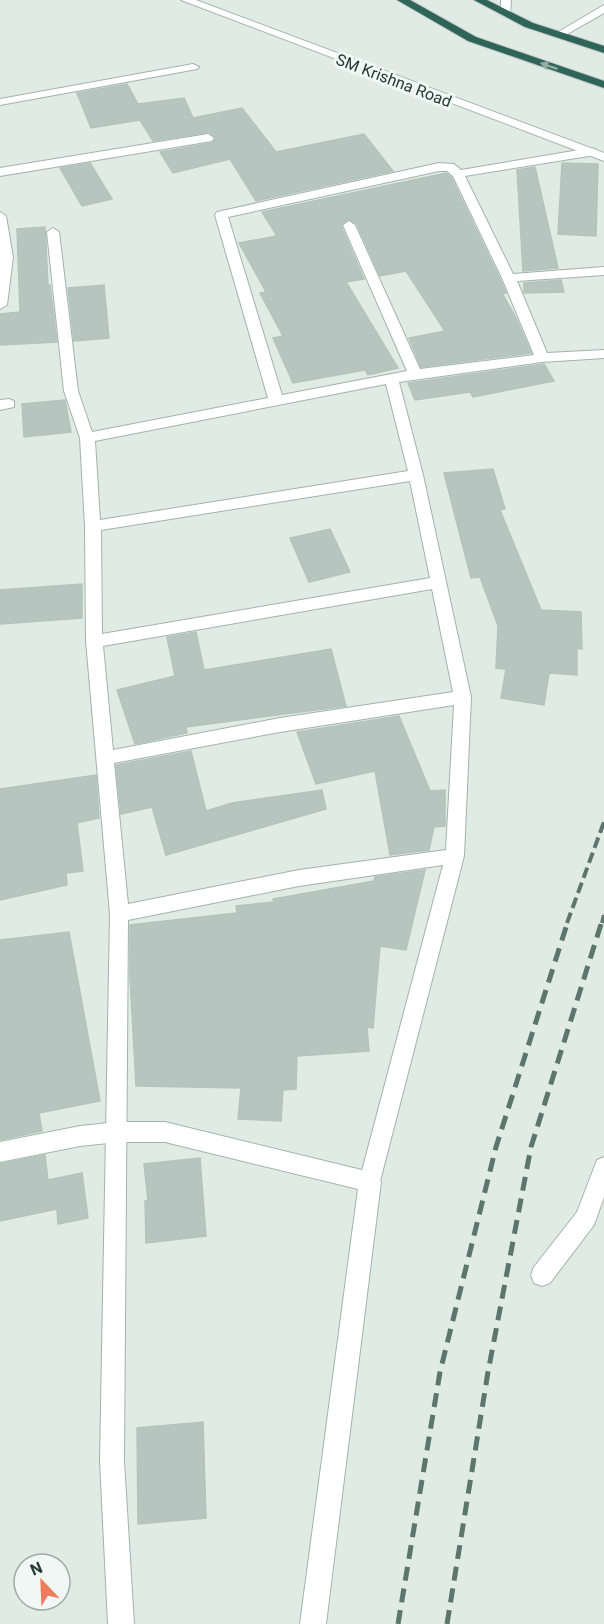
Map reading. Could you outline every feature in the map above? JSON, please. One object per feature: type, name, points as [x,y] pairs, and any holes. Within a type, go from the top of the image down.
[{"type":"highway","points":[[402,0],[472,39],[604,85]]},
{"type":"highway","points":[[479,0],[506,14],[558,35],[604,50]]},
{"type":"street","name":"SM Krishna Road","points":[[186,0],[604,157]]},
{"type":"street","points":[[218,12],[228,0]]},
{"type":"street","points":[[506,14],[507,0]]},
{"type":"street","points":[[558,35],[604,8]]},
{"type":"street","points":[[0,102],[192,67]]},
{"type":"street","points":[[0,172],[208,138]]},
{"type":"street","points":[[458,174],[591,152]]},
{"type":"street","points":[[276,400],[221,215],[440,166],[450,167],[458,174],[509,278],[542,358]]},
{"type":"street","points":[[0,216],[7,257],[0,305]]},
{"type":"street","points":[[349,225],[415,374]]},
{"type":"street","points":[[53,232],[71,391],[87,438],[93,526],[94,641],[119,914],[112,1461],[121,1624]]},
{"type":"street","points":[[509,278],[604,271]]},
{"type":"street","points":[[87,438],[415,374],[542,358],[604,354]]},
{"type":"street","points":[[314,1624],[370,1182],[455,856],[463,697],[416,475],[391,378]]},
{"type":"street","points":[[93,526],[416,475]]},
{"type":"street","points":[[94,641],[437,582]]},
{"type":"street","points":[[105,758],[280,725],[463,697]]},
{"type":"street","points":[[119,914],[299,878],[455,856]]},
{"type":"street","points":[[0,1152],[118,1132],[165,1132],[370,1182]]},
{"type":"street","points":[[542,1275],[586,1218],[604,1167]]},
{"type":"building","points":[[127,84],[138,104],[184,98],[193,118],[242,108],[276,152],[364,134],[393,171],[256,201],[230,159],[173,173],[160,152],[212,143],[216,138],[209,132],[153,141],[140,120],[91,128],[77,93]]},
{"type":"building","points":[[90,163],[112,199],[82,206],[60,168]]},
{"type":"building","points":[[562,163],[598,164],[596,236],[558,234]]},
{"type":"building","points":[[535,167],[558,268],[523,271],[517,170]]},
{"type":"building","points":[[446,173],[451,177],[500,279],[506,293],[502,293],[531,353],[421,367],[409,338],[445,331],[406,271],[380,276],[357,224],[348,219],[341,226],[364,279],[346,282],[398,368],[368,375],[365,370],[293,383],[273,338],[283,336],[260,293],[266,292],[239,243],[277,236],[262,212]]},
{"type":"building","points":[[45,227],[48,285],[50,285],[57,342],[0,345],[0,314],[20,312],[17,229]]},
{"type":"building","points":[[561,280],[564,292],[524,293],[524,283]]},
{"type":"building","points":[[104,285],[109,338],[74,341],[68,288]]},
{"type":"building","points":[[544,364],[554,381],[473,397],[470,392],[415,400],[408,383]]},
{"type":"building","points":[[65,400],[71,432],[24,437],[22,404]]},
{"type":"building","points":[[493,469],[505,509],[500,510],[541,610],[581,612],[582,649],[577,648],[577,675],[549,673],[544,705],[501,698],[506,669],[496,668],[498,626],[480,577],[471,578],[444,473]]},
{"type":"building","points":[[330,529],[350,572],[309,582],[290,538]]},
{"type":"building","points":[[82,584],[82,618],[0,624],[0,590]]},
{"type":"building","points":[[196,632],[204,670],[331,649],[346,706],[186,727],[187,733],[135,744],[117,690],[175,676],[167,637]]},
{"type":"building","points":[[399,716],[430,791],[445,790],[445,826],[434,827],[429,850],[390,855],[375,771],[316,784],[297,732]]},
{"type":"building","points":[[191,751],[206,811],[232,803],[322,790],[326,809],[166,855],[152,807],[121,814],[116,765]]},
{"type":"building","points":[[96,775],[99,818],[77,823],[83,871],[66,873],[67,885],[0,900],[0,789]]},
{"type":"building","points":[[425,870],[406,950],[380,946],[373,1028],[367,1027],[369,1051],[297,1056],[296,1089],[283,1090],[281,1121],[238,1119],[241,1088],[136,1086],[130,977],[130,925],[237,913],[236,906],[274,902],[273,899],[374,881],[375,877]]},
{"type":"building","points":[[69,932],[100,1101],[39,1113],[42,1131],[0,1140],[0,940]]},
{"type":"building","points":[[45,1155],[48,1180],[82,1173],[88,1218],[58,1224],[57,1209],[0,1221],[0,1164]]},
{"type":"building","points":[[200,1158],[206,1236],[146,1243],[145,1201],[148,1201],[144,1164]]},
{"type":"building","points":[[203,1422],[206,1518],[138,1524],[137,1428]]},
{"type":"railway","points":[[567,923],[604,822]]},
{"type":"railway","points":[[602,923],[604,915]]},
{"type":"railway","points":[[398,1624],[440,1372],[496,1147],[568,921]]},
{"type":"railway","points":[[447,1624],[488,1372],[531,1147],[602,921]]}]
